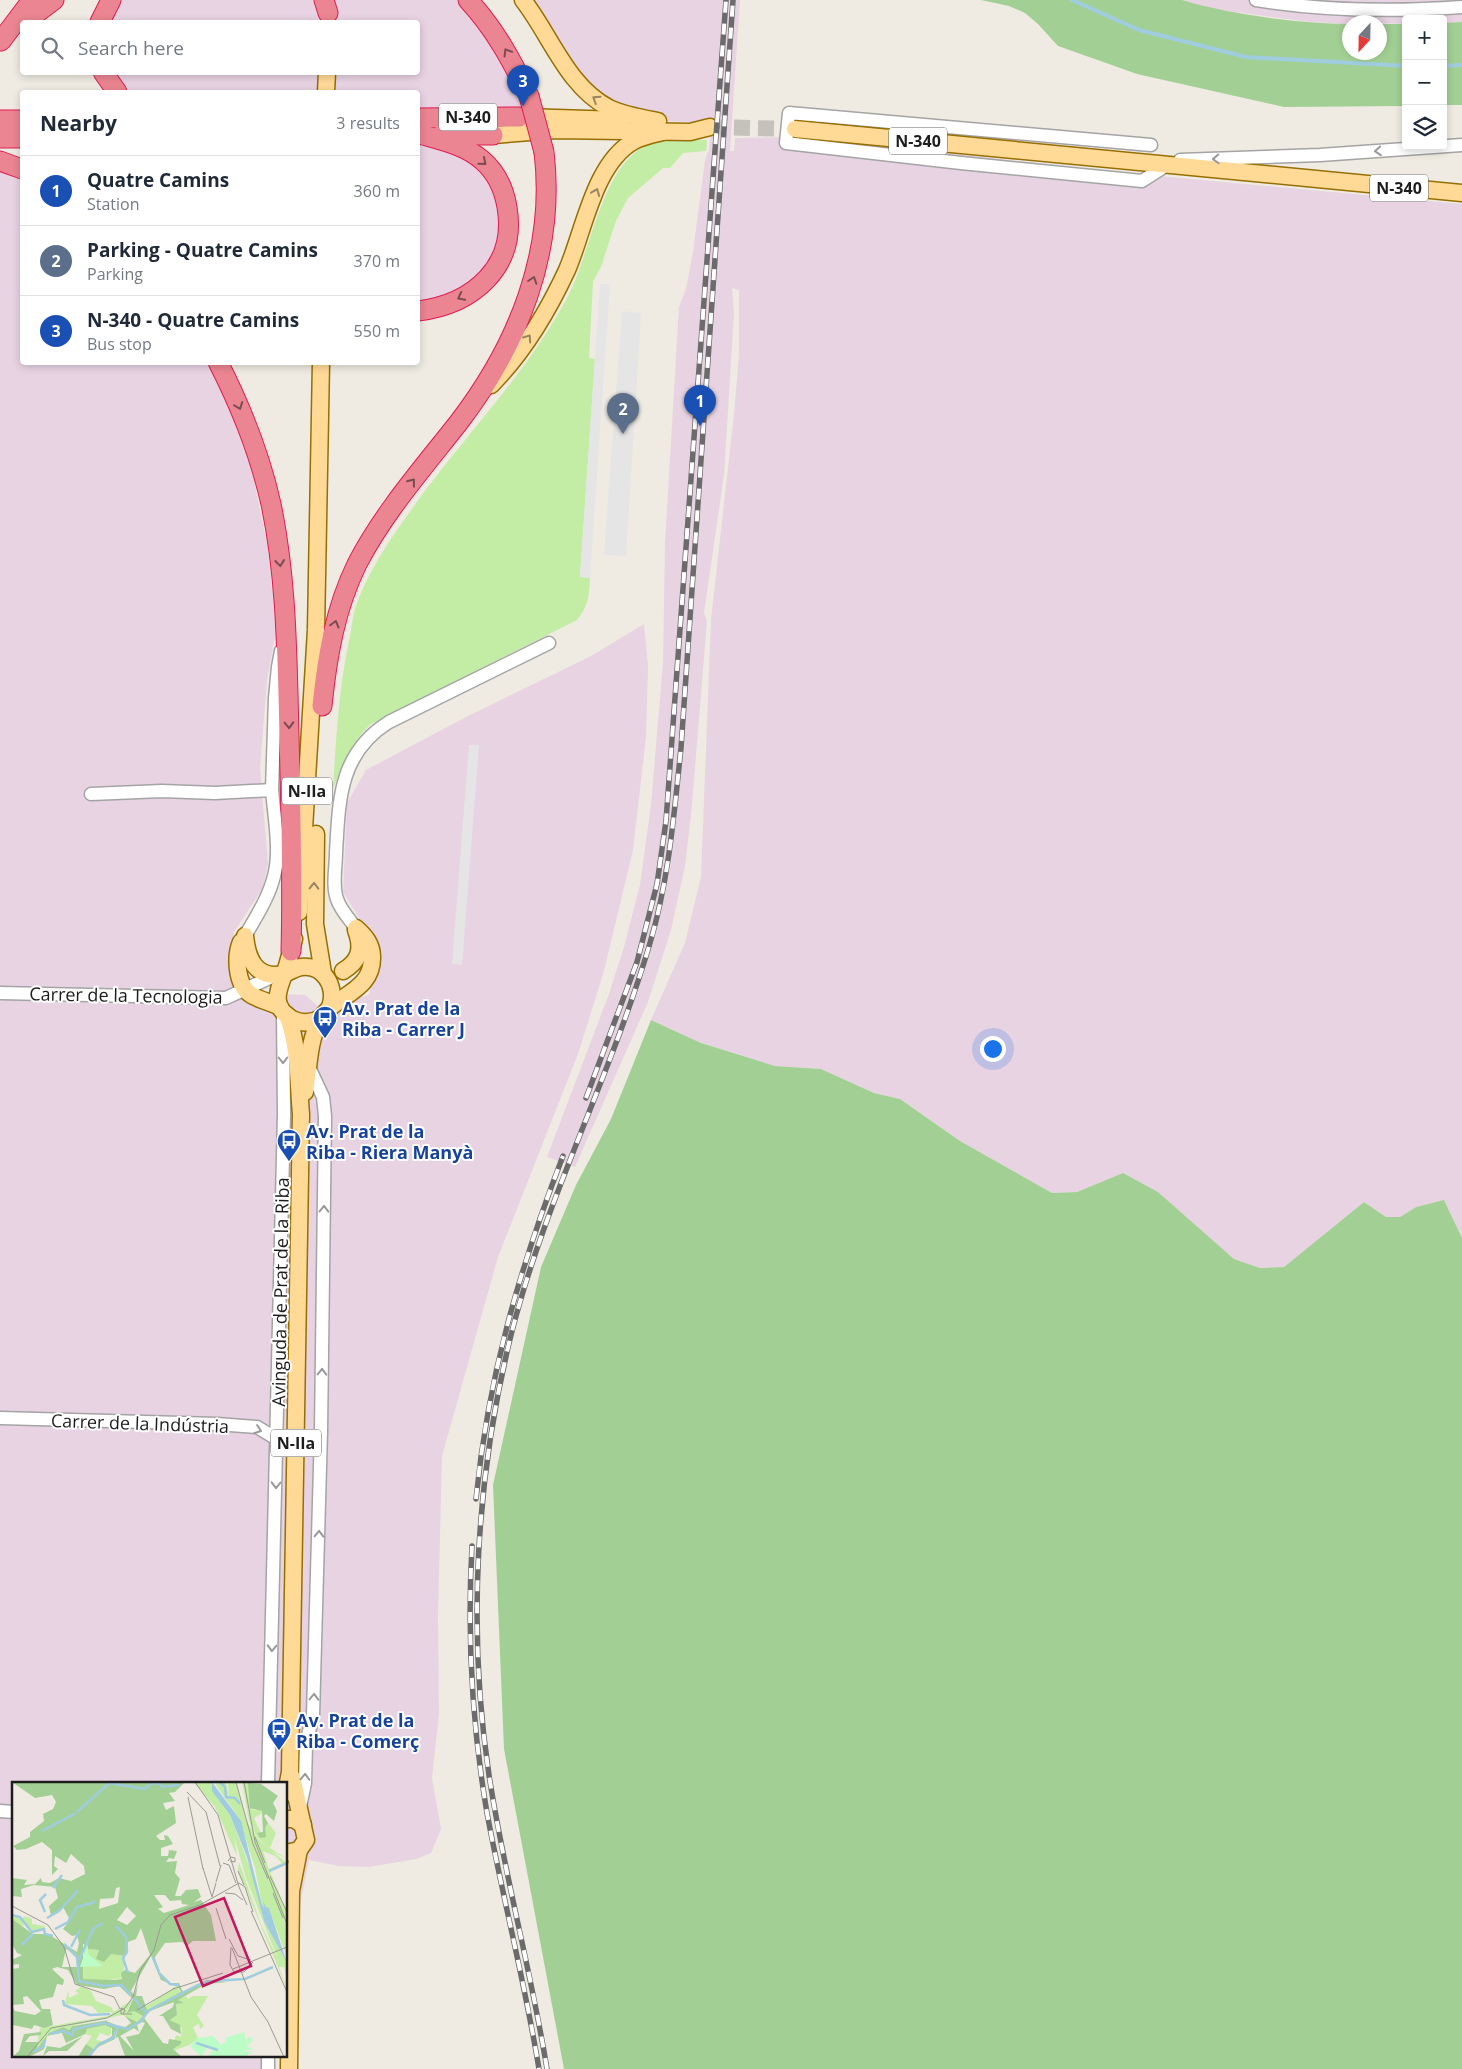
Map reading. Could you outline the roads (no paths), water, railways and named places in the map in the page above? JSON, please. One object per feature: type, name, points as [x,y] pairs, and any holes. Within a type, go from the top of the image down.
[{"type":"highway","points":[[1,41],[32,0]]},
{"type":"highway","points":[[29,20],[54,0]]},
{"type":"highway","points":[[101,20],[111,0]]},
{"type":"highway","points":[[322,706],[333,631],[342,600],[357,564],[397,501],[474,402],[511,338],[537,267],[546,218],[547,193],[544,152],[529,96],[514,63],[500,39],[468,0]]},
{"type":"highway","points":[[1,41],[20,27]]},
{"type":"highway","points":[[105,75],[116,90]]},
{"type":"highway","name":"N-340","points":[[420,129],[519,117]]},
{"type":"highway","points":[[0,120],[20,120]]},
{"type":"highway","points":[[420,129],[468,150],[491,169],[503,190],[508,217],[508,231],[502,258],[487,279],[455,300],[420,310]]},
{"type":"highway","name":"N-340","points":[[420,129],[493,135]]},
{"type":"highway","points":[[0,138],[20,138]]},
{"type":"highway","points":[[0,161],[20,168]]},
{"type":"highway","points":[[220,365],[234,392],[256,450],[271,503],[281,568],[286,631],[293,887],[291,951]]},
{"type":"main road","points":[[523,0],[569,71],[589,95],[617,111],[661,126]]},
{"type":"main road","points":[[326,90],[327,75]]},
{"type":"main road","name":"N-340","points":[[519,117],[661,126]]},
{"type":"main road","points":[[474,402],[514,358],[550,304],[572,258],[595,193],[611,162],[625,147],[661,126]]},
{"type":"main road","name":"N-340","points":[[493,135],[556,130],[661,126]]},
{"type":"main road","name":"N-340","points":[[795,129],[1462,194]]},
{"type":"main road","name":"N-IIa","points":[[288,1782],[290,1772],[301,1114],[296,1056],[291,1029],[277,995],[280,974],[291,951],[298,924],[302,884],[316,630],[322,365]]},
{"type":"main road","name":"N-IIa","points":[[301,1114],[311,1046],[333,994],[331,986],[323,974],[316,934],[314,904],[322,706],[316,630]]},
{"type":"main road","points":[[343,971],[352,965],[359,955],[360,944],[356,928]]},
{"type":"main road","points":[[245,936],[238,949],[239,974],[245,990],[300,1022],[315,1021],[363,984],[369,974],[372,963],[371,948],[364,935],[356,928]]},
{"type":"main road","points":[[245,936],[248,957],[251,963],[262,972],[280,974],[301,967],[314,969],[323,974],[343,971],[369,974]]},
{"type":"main road","name":"N-IIa","points":[[288,2069],[289,1884],[293,1852],[306,1840],[290,1772]]},
{"type":"main road","points":[[288,1819],[294,1820],[302,1825]]},
{"type":"street","points":[[1256,0],[1333,8],[1390,10],[1462,7]]},
{"type":"street","points":[[1151,145],[789,113],[786,143],[1142,181],[1167,166]]},
{"type":"street","points":[[1126,162],[1320,155],[1462,146]]},
{"type":"street","points":[[245,936],[267,897],[275,874],[277,861],[272,790],[275,690],[286,631]]},
{"type":"street","points":[[356,928],[339,904],[335,884],[338,812],[344,778],[362,744],[370,735],[389,722],[549,642]]},
{"type":"street","points":[[91,794],[162,791],[215,793],[272,790]]},
{"type":"street","name":"Carrer de la Tecnologia","points":[[0,993],[226,998],[280,974]]},
{"type":"street","name":"Avinguda de Prat de la Riba","points":[[268,1782],[284,1114],[283,1011]]},
{"type":"street","points":[[300,1809],[305,1783],[306,1744],[314,1715],[326,1110],[323,1097],[309,1067]]},
{"type":"street","name":"Carrer de la Indústria","points":[[0,1418],[217,1424],[257,1427],[277,1439]]},
{"type":"street","points":[[268,2056],[268,2069]]},
{"type":"waterway","points":[[1072,0],[1139,30],[1246,57],[1402,66]]},
{"type":"waterway","points":[[1447,66],[1462,65]]},
{"type":"tunnel","points":[[710,127],[795,129]]},
{"type":"railway","points":[[586,1098],[637,962],[657,884],[666,821],[726,0]]},
{"type":"railway","points":[[547,2069],[495,1812],[482,1720],[478,1665],[477,1609],[483,1498],[499,1389],[525,1285],[560,1187],[617,1041],[650,943],[662,895],[673,822],[681,748],[733,0]]},
{"type":"railway","points":[[476,1499],[488,1410],[507,1324],[519,1282],[563,1156]]},
{"type":"railway","points":[[472,1546],[470,1613],[472,1680],[482,1780],[493,1845],[539,2069]]},
{"type":"place","name":"N-340 - Quatre Camins","points":[[523,106]]},
{"type":"place","name":"Quatre Camins","points":[[700,426]]},
{"type":"place","name":"Parking - Quatre Camins","points":[[623,434]]},
{"type":"place","name":"Av. Prat de la Riba - Carrer J","points":[[325,1039]]},
{"type":"place","name":"Av. Prat de la Riba - Riera Manyà","points":[[289,1162]]},
{"type":"place","name":"Av. Prat de la Riba - Comerç","points":[[279,1751]]}]
